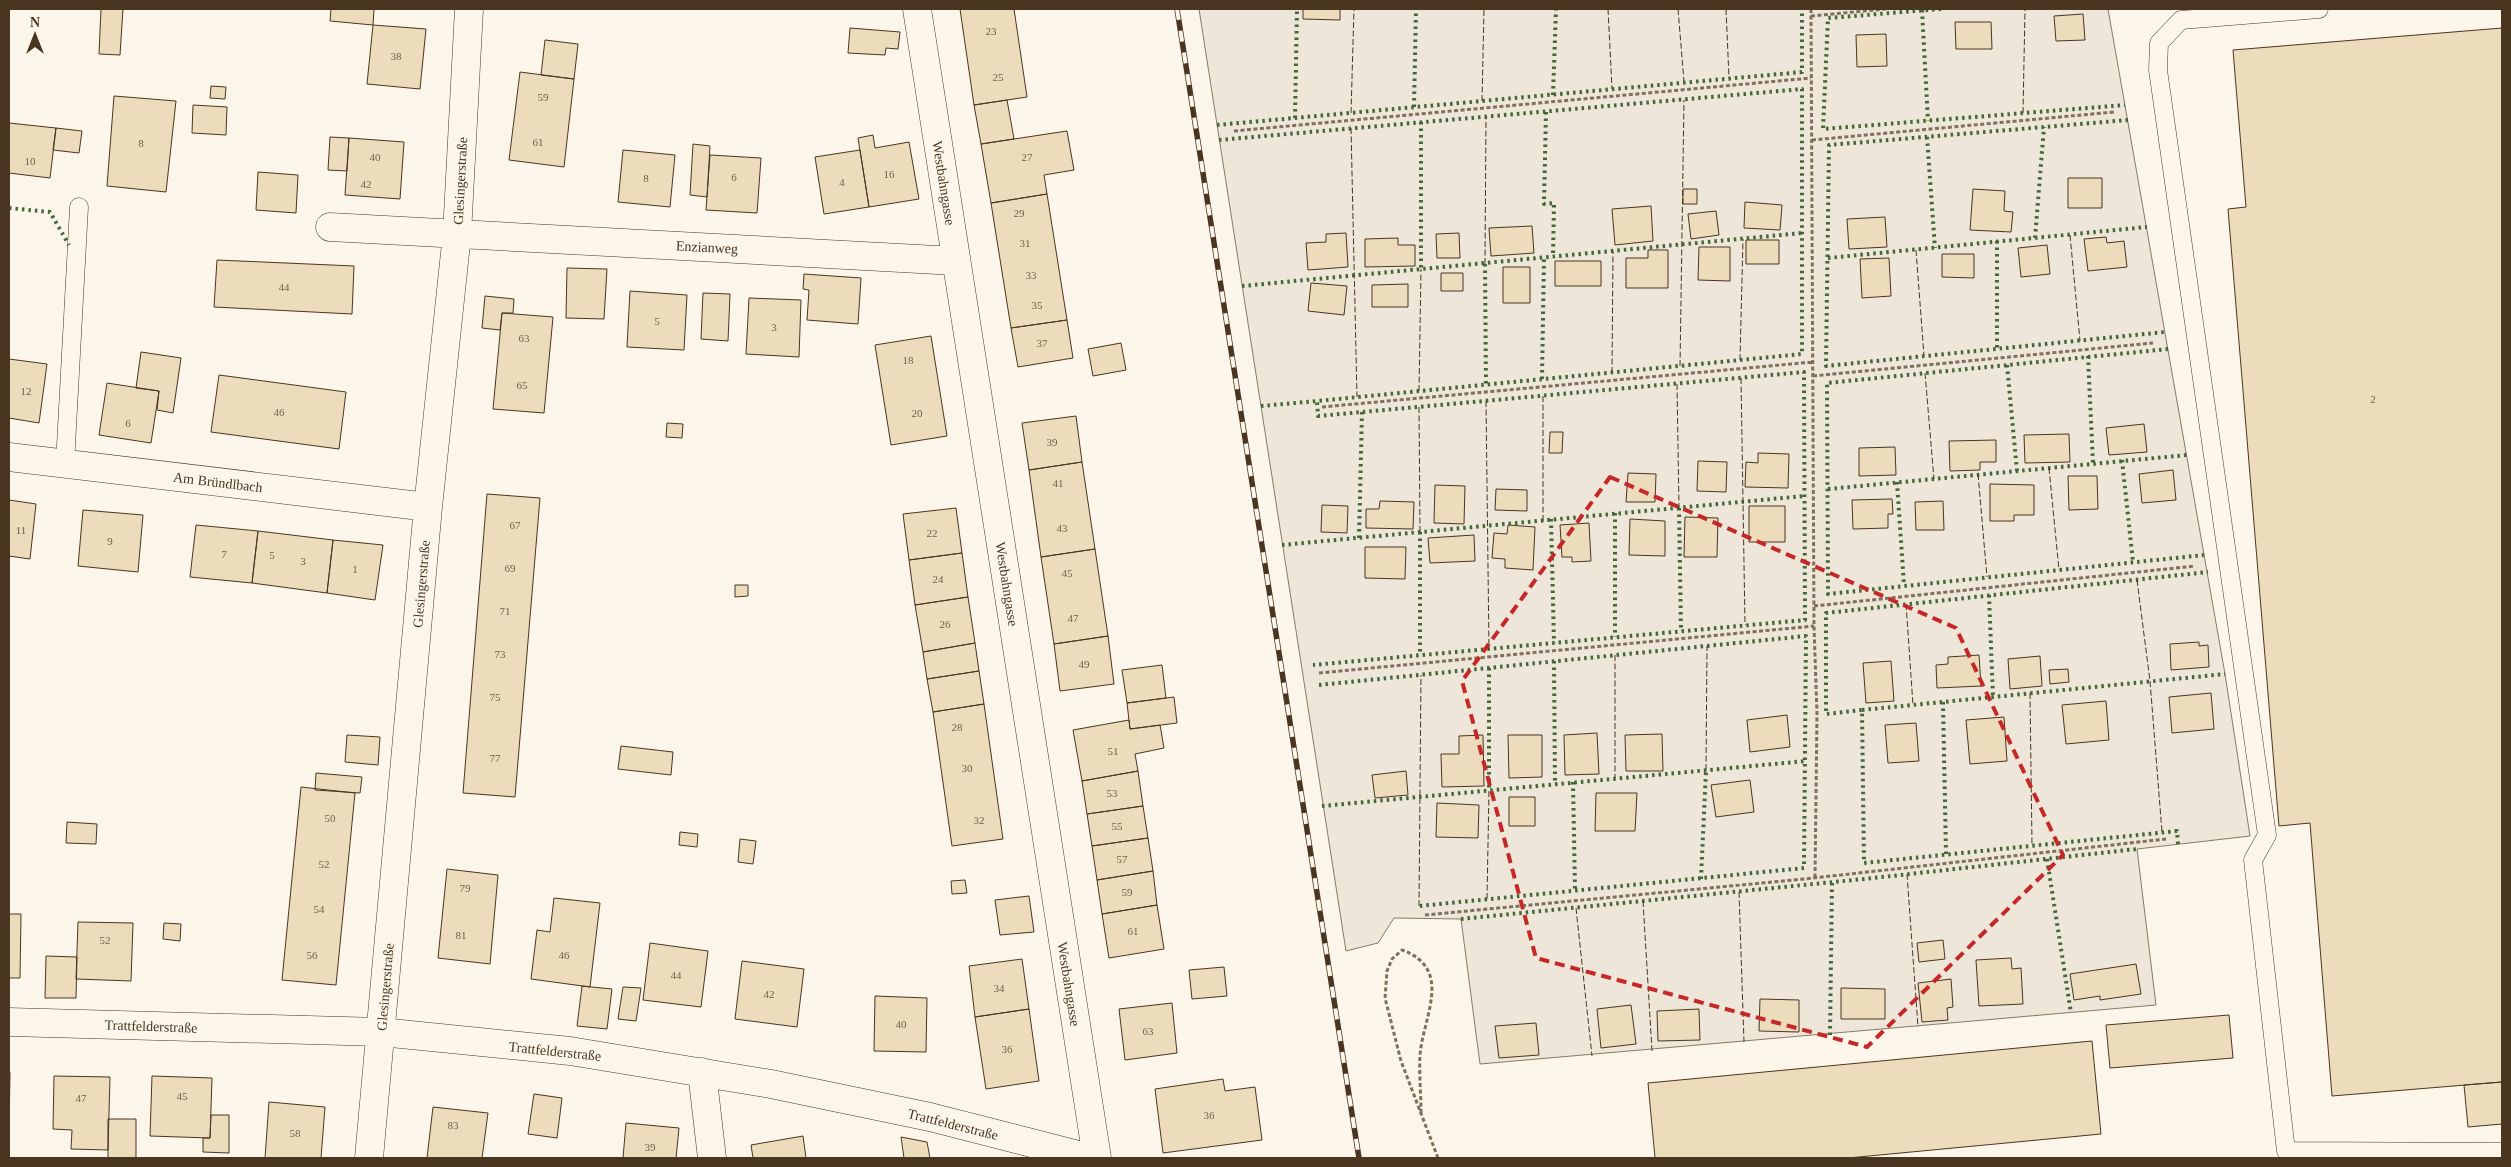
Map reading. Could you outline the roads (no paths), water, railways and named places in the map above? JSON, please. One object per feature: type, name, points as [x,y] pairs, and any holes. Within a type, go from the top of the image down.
[{"type":"street","name":"Glesingerstraße","points":[[369,1158],[428,507],[457,234],[469,9]]},
{"type":"street","name":"Westbahngasse","points":[[916,9],[1097,1158]]},
{"type":"street","name":"Enzianweg","points":[[330,227],[956,261]]},
{"type":"street","name":"Am Bründlbach","points":[[9,457],[428,507]]},
{"type":"street","name":"Trattfelderstraße","points":[[9,1022],[381,1032],[570,1051],[702,1072],[930,1117],[1090,1158]]},
{"type":"street","points":[[702,1072],[712,1158]]},
{"type":"lane","points":[[2319,9],[2181,20],[2159,43],[2158,61],[2267,835],[2253,860],[2286,1151],[2502,1152]]},
{"type":"lane","points":[[64,464],[79,207]]},
{"type":"railway","points":[[1177,9],[1359,1158]]}]
